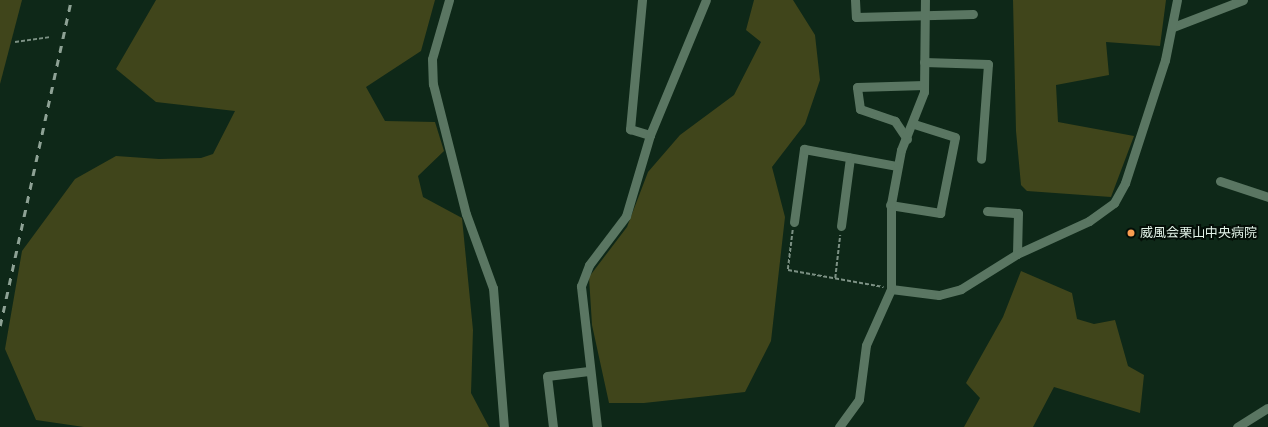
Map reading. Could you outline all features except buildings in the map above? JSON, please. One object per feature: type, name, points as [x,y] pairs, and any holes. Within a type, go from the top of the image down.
[{"type":"street","points":[[449,0],[432,59],[433,84],[466,214],[493,288],[504,427]]},
{"type":"street","points":[[642,0],[630,129],[650,135]]},
{"type":"street","points":[[597,427],[589,371],[581,286],[598,251],[626,216],[650,135],[706,0]]},
{"type":"street","points":[[855,0],[856,17],[973,14]]},
{"type":"street","points":[[839,427],[859,399],[866,345],[891,289],[890,205],[897,166],[914,124],[924,85],[925,0]]},
{"type":"street","points":[[891,289],[939,295],[961,289],[1017,254],[1089,221],[1114,202],[1122,191],[1173,27],[1176,0]]},
{"type":"street","points":[[1173,27],[1243,0]]},
{"type":"street","points":[[924,62],[988,64],[981,160]]},
{"type":"street","points":[[907,139],[895,121],[860,110],[857,87],[924,85]]},
{"type":"street","points":[[890,205],[940,213],[956,137],[914,124]]},
{"type":"street","points":[[794,222],[804,149],[897,166]]},
{"type":"street","points":[[841,226],[850,158]]},
{"type":"street","points":[[1220,182],[1268,197]]},
{"type":"street","points":[[987,211],[1018,213],[1017,254]]},
{"type":"street","points":[[553,427],[547,376],[589,371]]},
{"type":"street","points":[[1237,427],[1268,408]]},
{"type":"path","points":[[15,42],[50,37]]},
{"type":"path","points":[[794,222],[788,270],[891,289]]},
{"type":"path","points":[[835,278],[841,226]]},
{"type":"green space","points":[[0,0],[22,0],[0,84]]},
{"type":"green space","points":[[156,0],[435,0],[421,51],[366,87],[385,121],[435,122],[444,151],[418,176],[423,197],[462,218],[473,330],[471,393],[489,427],[84,427],[36,420],[5,349],[22,251],[75,179],[116,156],[159,159],[201,158],[213,154],[235,111],[156,102],[116,69]]},
{"type":"green space","points":[[754,0],[793,0],[815,35],[820,80],[805,124],[772,167],[785,217],[771,341],[745,392],[644,403],[609,403],[592,325],[589,277],[627,227],[648,172],[680,135],[734,95],[761,42],[746,30]]},
{"type":"green space","points":[[1013,0],[1166,0],[1160,46],[1106,42],[1109,75],[1056,85],[1058,122],[1134,136],[1111,197],[1027,191],[1021,185],[1016,131]]},
{"type":"green space","points":[[1021,271],[1072,293],[1077,319],[1094,324],[1115,320],[1128,366],[1144,375],[1140,413],[1054,387],[1033,427],[964,427],[980,398],[966,383],[1003,317]]},
{"type":"railway","points":[[0,326],[71,0]]},
{"type":"place","name":"威風会栗山中央病院","points":[[1131,233]]}]
